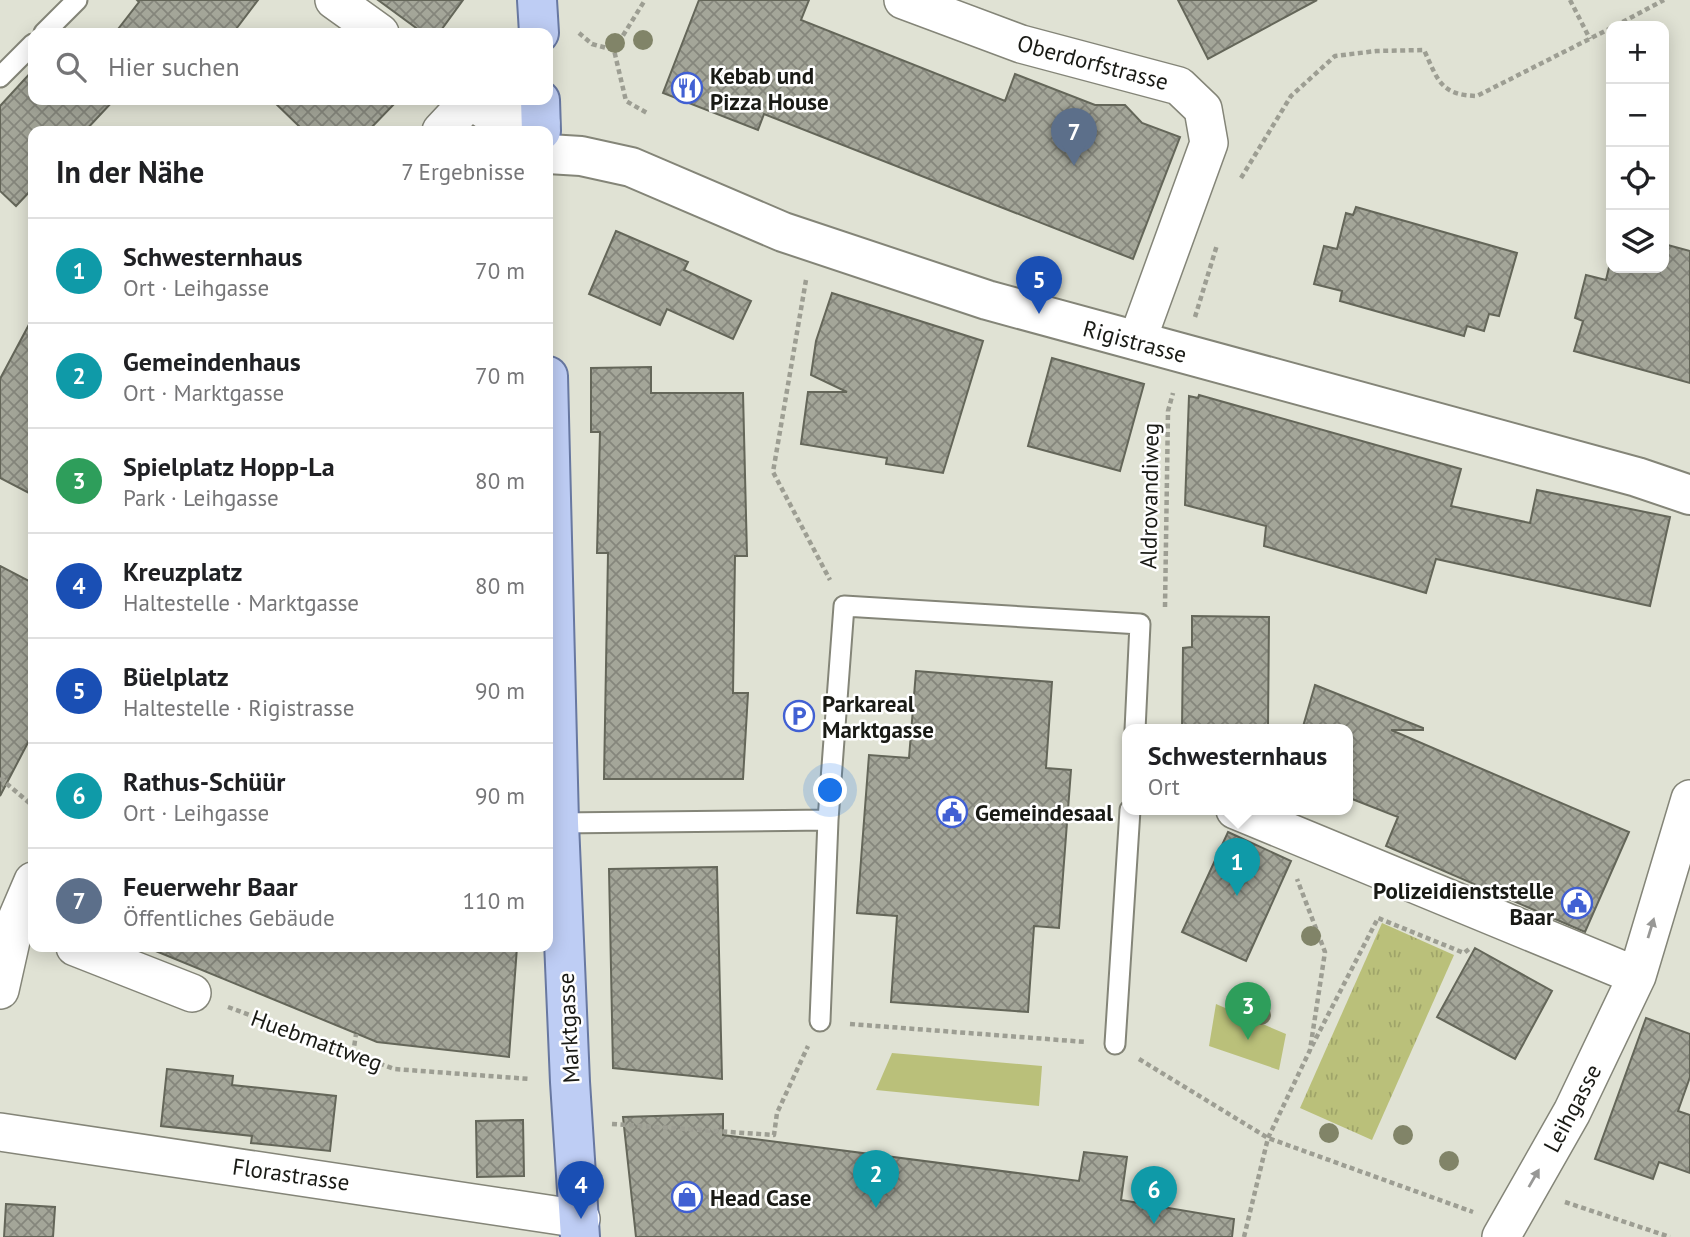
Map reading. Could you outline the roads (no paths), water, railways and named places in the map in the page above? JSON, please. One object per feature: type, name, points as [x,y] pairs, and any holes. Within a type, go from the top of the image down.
[{"type":"main road","points":[[537,0],[557,32]]},
{"type":"main road","name":"Marktgasse","points":[[553,579],[559,823],[570,1083],[580,1228]]},
{"type":"street","points":[[334,0],[373,28]]},
{"type":"street","name":"Oberdorfstrasse","points":[[903,0],[1021,44],[1179,86],[1203,109],[1209,143],[1137,341]]},
{"type":"street","points":[[446,126],[465,105]]},
{"type":"street","points":[[477,105],[495,118],[534,126]]},
{"type":"street","name":"Rigistrasse","points":[[553,135],[581,156],[631,166],[783,232],[987,300],[1637,477],[1690,495]]},
{"type":"street","name":"Leihgasse","points":[[1488,1225],[1572,1112],[1637,976],[1690,799]]},
{"type":"street","points":[[1247,815],[1637,976]]},
{"type":"street","points":[[0,990],[24,927],[28,907]]},
{"type":"street","points":[[88,952],[192,993]]},
{"type":"street","name":"Florastrasse","points":[[0,1132],[580,1228]]},
{"type":"lane","points":[[49,28],[77,0]]},
{"type":"lane","points":[[0,78],[28,49]]},
{"type":"lane","points":[[820,1021],[828,820],[844,606],[1140,624],[1135,724]]},
{"type":"lane","points":[[1115,1044],[1130,815]]},
{"type":"lane","points":[[559,823],[828,820]]},
{"type":"place","name":"Kebab und Pizza House","points":[[687,88]]},
{"type":"place","name":"Feuerwehr Baar","points":[[1074,166]]},
{"type":"place","name":"Büelplatz","points":[[1039,314]]},
{"type":"place","name":"Parkareal Marktgasse","points":[[799,716]]},
{"type":"place","name":"Gemeindesaal","points":[[952,812]]},
{"type":"place","name":"Schwesternhaus","points":[[1237,896]]},
{"type":"place","name":"Polizeidienststelle Baar","points":[[1577,903]]},
{"type":"place","name":"Spielplatz Hopp-La","points":[[1248,1040]]},
{"type":"place","name":"Head Case","points":[[687,1197]]},
{"type":"place","name":"Gemeindenhaus","points":[[876,1208]]},
{"type":"place","name":"Kreuzplatz","points":[[581,1219]]},
{"type":"place","name":"Rathus-Schüür","points":[[1154,1224]]}]
